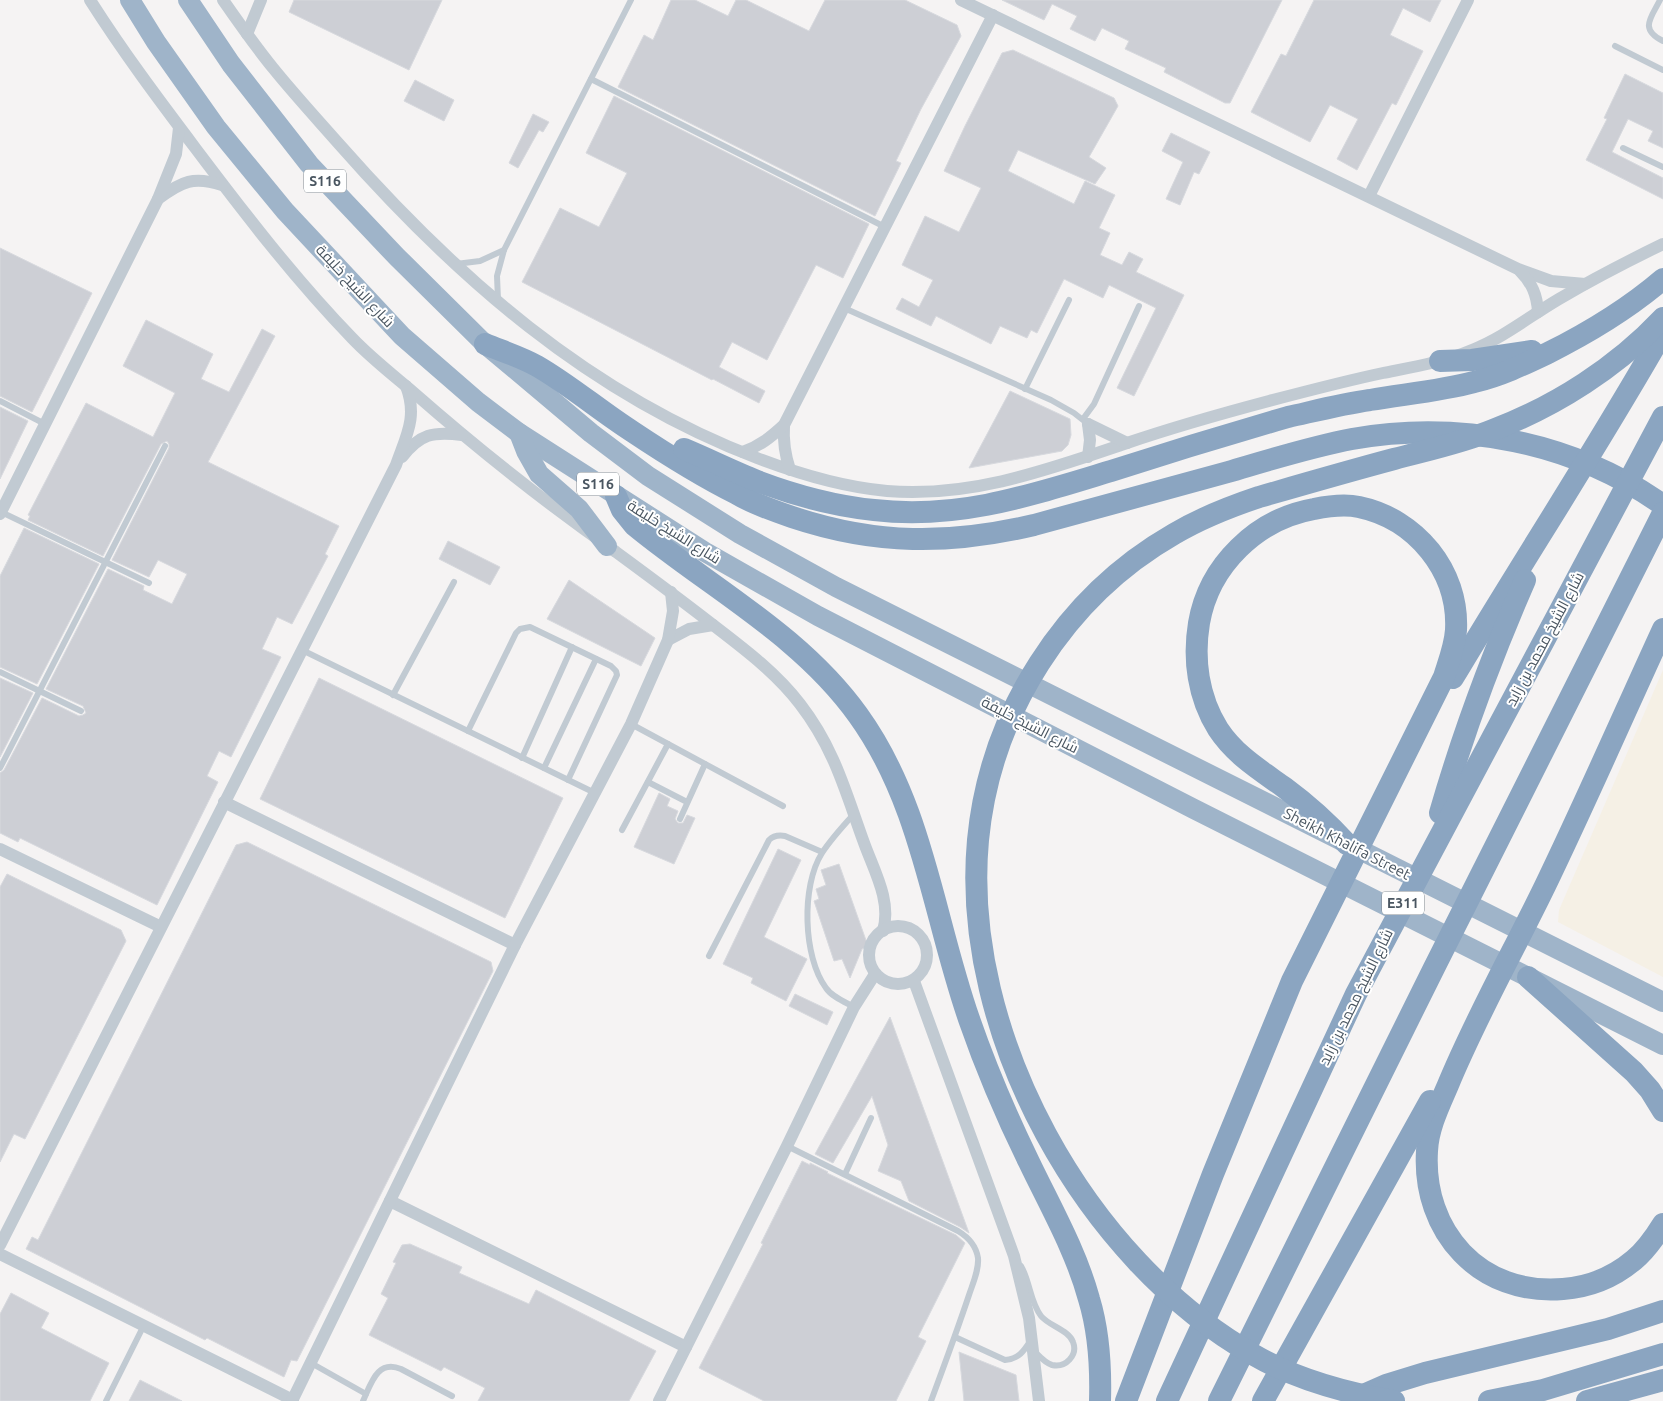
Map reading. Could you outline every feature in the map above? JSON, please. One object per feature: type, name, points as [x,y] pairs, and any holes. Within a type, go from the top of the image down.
[{"type":"highway","name":"شارع الشيخ خليفة","points":[[130,0],[156,42],[216,127],[285,211],[402,336],[478,402],[519,433],[705,552],[758,583],[1194,809],[1528,977]]},
{"type":"highway","name":"S116","points":[[188,0],[237,71],[309,164],[397,257],[484,344]]},
{"type":"highway","points":[[633,433],[668,442],[757,481],[803,495],[874,510],[944,511],[991,505],[1028,496],[1288,417],[1329,407],[1445,389],[1477,382],[1508,371],[1567,344],[1596,328],[1623,311],[1663,279]]},
{"type":"highway","points":[[1394,1401],[1335,1389],[1278,1368],[1256,1357],[1204,1324],[1159,1284],[1114,1235],[1072,1178],[1054,1150],[1025,1092],[1002,1030],[986,967],[980,934],[976,872],[983,802],[997,749],[1009,720],[1038,664],[1076,614],[1121,571],[1146,552],[1193,523],[1229,507],[1455,443],[1529,415],[1564,396],[1597,374],[1629,350],[1663,318]]},
{"type":"highway","points":[[1389,787],[1500,599],[1628,395],[1663,332]]},
{"type":"highway","points":[[484,344],[535,365],[633,433],[737,495],[775,511],[814,524],[846,532],[895,539],[930,540],[1000,533],[1043,523],[1325,445],[1362,438],[1409,433],[1466,434],[1522,442],[1549,449],[1603,470],[1663,505]]},
{"type":"highway","name":"Sheikh Khalifa Street","points":[[484,344],[625,459],[694,506],[740,534],[836,587],[1663,1002]]},
{"type":"highway","points":[[1440,361],[1504,356],[1567,344]]},
{"type":"highway","name":"شارع الشيخ محمد بن زايد","points":[[1167,1401],[1356,994],[1663,417]]},
{"type":"highway","points":[[519,433],[526,451],[539,474],[579,509],[607,546]]},
{"type":"highway","points":[[616,496],[622,510],[634,525],[790,642],[828,678],[856,712],[882,751],[901,792],[917,839],[968,1017],[993,1083],[1077,1263],[1089,1299],[1097,1336],[1101,1373],[1100,1401]]},
{"type":"highway","points":[[1428,856],[1456,760],[1478,695],[1523,585],[1560,504]]},
{"type":"highway","points":[[1126,1401],[1213,1174],[1292,982],[1444,677],[1452,654],[1456,630],[1455,606],[1445,574],[1422,541],[1403,525],[1382,513],[1358,507],[1328,506],[1299,512],[1272,523],[1247,539],[1227,561],[1211,586],[1201,614],[1196,643],[1197,672],[1204,701],[1217,728],[1236,752],[1307,805],[1347,844]]},
{"type":"highway","points":[[1218,1401],[1663,513]]},
{"type":"highway","points":[[1663,629],[1545,886],[1463,1049],[1432,1124],[1427,1149],[1426,1174],[1431,1199],[1440,1223],[1453,1244],[1468,1260],[1486,1273],[1528,1288],[1571,1289],[1594,1283],[1615,1273],[1628,1264],[1651,1243],[1663,1224]]},
{"type":"highway","points":[[1528,977],[1596,1023],[1663,1045]]},
{"type":"highway","points":[[1596,1023],[1650,1090],[1663,1111]]},
{"type":"highway","points":[[1263,1401],[1425,1110],[1463,1049]]},
{"type":"highway","points":[[1349,1401],[1394,1382],[1425,1373],[1608,1329],[1663,1310]]},
{"type":"highway","points":[[1489,1401],[1543,1390],[1663,1354]]},
{"type":"highway","points":[[1587,1401],[1663,1380]]},
{"type":"street","points":[[90,0],[147,86],[222,185],[284,263],[354,340],[462,435],[757,659],[780,680],[800,703],[818,729],[844,784],[885,900],[883,931]]},
{"type":"street","points":[[223,0],[271,66],[381,192],[453,264],[499,303],[583,366],[628,396],[667,418],[712,440],[790,470],[823,480],[885,490],[941,491],[969,488],[1031,474],[1126,443],[1297,394],[1440,361],[1479,347],[1585,284],[1663,244]]},
{"type":"street","points":[[247,34],[262,0]]},
{"type":"street","points":[[961,0],[1369,196],[1518,270],[1551,281],[1585,284]]},
{"type":"street","points":[[1369,196],[1468,0]]},
{"type":"street","points":[[743,452],[758,446],[772,437],[784,425],[992,16]]},
{"type":"street","points":[[0,513],[158,199],[176,154],[180,128]]},
{"type":"street","points":[[158,199],[174,187],[185,182],[209,180],[222,185]]},
{"type":"street","points":[[1518,270],[1527,278],[1533,288],[1537,299],[1538,312]]},
{"type":"street","points":[[0,1246],[396,465],[411,422],[411,403],[406,386]]},
{"type":"street","points":[[1086,421],[1126,443]]},
{"type":"street","points":[[1086,421],[1090,440],[1088,456]]},
{"type":"street","points":[[784,425],[785,456],[790,470]]},
{"type":"street","points":[[396,465],[410,447],[423,437],[440,433],[462,435]]},
{"type":"street","points":[[0,1254],[292,1400],[515,945],[631,724],[668,640],[673,611],[671,592]]},
{"type":"street","points":[[668,640],[689,629],[713,625]]},
{"type":"street","points":[[224,802],[515,945]]},
{"type":"street","points":[[0,849],[161,927]]},
{"type":"street","points":[[895,926],[902,926],[914,931],[924,940],[928,959],[923,971],[914,981],[900,985],[893,984],[880,979],[875,974],[870,963],[869,950],[874,939],[883,931],[895,926]]},
{"type":"street","points":[[659,1401],[787,1146],[854,1007],[875,974]]},
{"type":"street","points":[[914,981],[1014,1256],[1029,1318],[1039,1401]]},
{"type":"street","points":[[390,1201],[686,1347]]},
{"type":"lane","points":[[499,303],[497,276],[504,250],[631,0]]},
{"type":"lane","points":[[1660,0],[1648,28],[1653,35],[1663,41]]},
{"type":"lane","points":[[1615,46],[1663,70]]},
{"type":"lane","points":[[591,79],[885,227]]},
{"type":"lane","points":[[1623,148],[1663,167]]},
{"type":"lane","points":[[453,264],[480,261],[504,250]]},
{"type":"lane","points":[[1025,389],[1069,300]]},
{"type":"lane","points":[[844,308],[1063,406],[1086,421],[1139,306]]},
{"type":"lane","points":[[0,402],[45,424]]},
{"type":"lane","points":[[0,768],[165,446]]},
{"type":"lane","points":[[0,513],[149,583]]},
{"type":"lane","points":[[393,694],[454,582]]},
{"type":"lane","points":[[468,731],[516,633],[520,629],[530,627],[572,647],[614,668],[616,678],[568,780]]},
{"type":"lane","points":[[522,758],[572,647]]},
{"type":"lane","points":[[302,650],[595,793]]},
{"type":"lane","points":[[544,768],[596,659]]},
{"type":"lane","points":[[0,672],[81,711]]},
{"type":"lane","points":[[631,724],[783,806]]},
{"type":"lane","points":[[622,830],[668,744]]},
{"type":"lane","points":[[680,819],[705,764]]},
{"type":"lane","points":[[648,782],[687,802]]},
{"type":"lane","points":[[854,814],[822,852],[810,890],[808,926],[817,972],[828,991],[854,1007]]},
{"type":"lane","points":[[709,956],[772,837],[776,835],[785,836],[822,852]]},
{"type":"lane","points":[[845,1174],[871,1118]]},
{"type":"lane","points":[[787,1146],[958,1231],[973,1244],[978,1264],[955,1337],[931,1401]]},
{"type":"lane","points":[[955,1337],[1005,1360],[1010,1360],[1020,1355],[1032,1345],[1046,1362],[1052,1365],[1058,1365],[1069,1360],[1073,1355],[1074,1348],[1070,1336],[1046,1321],[1038,1310],[1024,1272],[1014,1256]]},
{"type":"lane","points":[[106,1401],[144,1326]]},
{"type":"lane","points":[[311,1363],[365,1398],[380,1369],[387,1366],[394,1366],[452,1396]]},
{"type":"sand","points":[[1663,670],[1663,977],[1558,922],[1559,910]]},
{"type":"building","points":[[294,0],[442,0],[409,70],[289,12]]},
{"type":"building","points":[[671,0],[695,0],[728,16],[736,0],[746,0],[809,31],[825,0],[905,0],[957,25],[961,36],[921,109],[896,161],[901,163],[875,216],[618,87],[644,35],[653,40]]},
{"type":"building","points":[[1002,0],[1282,0],[1230,103],[1225,103],[1164,72],[1166,68],[1125,49],[1129,41],[1102,28],[1095,41],[1070,29],[1077,16],[1052,4],[1044,20]]},
{"type":"building","points":[[1314,0],[1441,0],[1430,22],[1403,8],[1390,35],[1423,51],[1396,105],[1392,103],[1357,170],[1337,159],[1358,119],[1330,105],[1310,142],[1251,112],[1281,54],[1286,56]]},
{"type":"building","points":[[1013,50],[1114,98],[1118,106],[1089,157],[1106,168],[1095,184],[1018,150],[1008,171],[1074,204],[1085,181],[1115,195],[1099,228],[1110,233],[1100,255],[1122,265],[1129,252],[1143,259],[1136,272],[1184,295],[1134,396],[1117,388],[1156,308],[1109,285],[1103,298],[1064,279],[1037,333],[1031,330],[1027,338],[1000,326],[991,344],[936,316],[931,326],[896,309],[902,298],[919,307],[933,280],[902,265],[925,216],[959,232],[981,188],[944,171],[1002,53]]},
{"type":"building","points":[[1625,74],[1663,93],[1663,148],[1648,141],[1653,131],[1628,119],[1612,152],[1663,178],[1663,199],[1586,160],[1607,119],[1604,118]]},
{"type":"building","points":[[415,80],[454,100],[444,121],[404,101]]},
{"type":"building","points":[[614,96],[869,224],[843,278],[816,265],[767,360],[732,342],[719,367],[765,391],[759,403],[522,282],[560,208],[599,227],[627,173],[586,153]]},
{"type":"building","points":[[533,114],[549,122],[543,132],[539,130],[518,168],[509,163]]},
{"type":"building","points":[[1171,133],[1210,152],[1199,174],[1194,172],[1180,205],[1166,199],[1183,162],[1162,151]]},
{"type":"building","points":[[0,248],[92,293],[32,412],[0,396]]},
{"type":"building","points":[[146,320],[213,354],[201,379],[229,392],[262,329],[275,336],[208,462],[339,526],[325,554],[328,556],[292,624],[277,617],[262,649],[281,657],[231,757],[219,751],[207,776],[218,782],[157,905],[20,838],[18,842],[0,833],[0,773],[4,770],[42,698],[79,716],[86,713],[83,706],[46,689],[108,569],[144,586],[143,590],[172,604],[187,574],[158,560],[149,577],[112,560],[169,448],[167,441],[161,444],[103,556],[28,520],[30,516],[28,515],[86,403],[153,437],[175,393],[123,366]]},
{"type":"building","points":[[1010,391],[1070,419],[1071,435],[1068,445],[1062,451],[969,468]]},
{"type":"building","points":[[0,407],[28,421],[0,479]]},
{"type":"building","points":[[24,528],[99,564],[37,684],[0,667],[0,576]]},
{"type":"building","points":[[448,541],[500,567],[490,585],[439,559]]},
{"type":"building","points":[[569,580],[655,638],[641,666],[547,619]]},
{"type":"building","points":[[0,678],[33,693],[0,757]]},
{"type":"building","points":[[319,678],[563,798],[505,918],[260,799]]},
{"type":"building","points":[[659,793],[670,799],[667,806],[678,811],[675,819],[678,823],[683,823],[687,815],[695,818],[674,864],[634,847]]},
{"type":"building","points":[[247,842],[491,962],[493,971],[297,1361],[291,1360],[284,1377],[207,1338],[205,1340],[26,1249],[32,1237],[38,1240],[236,845]]},
{"type":"building","points":[[778,849],[801,860],[764,937],[807,959],[786,1001],[751,983],[753,978],[723,964]]},
{"type":"building","points":[[839,864],[868,946],[862,949],[850,978],[842,959],[834,961],[814,901],[819,899],[816,889],[826,885],[821,870]]},
{"type":"building","points":[[7,874],[121,930],[126,941],[25,1139],[14,1134],[0,1162],[0,887]]},
{"type":"building","points":[[795,994],[833,1012],[827,1025],[789,1006]]},
{"type":"building","points":[[890,1017],[969,1233],[909,1201],[901,1181],[878,1171],[888,1145],[872,1096],[833,1163],[815,1154]]},
{"type":"building","points":[[802,1161],[810,1165],[810,1163],[956,1235],[965,1243],[918,1337],[926,1341],[896,1401],[764,1401],[699,1368],[763,1244],[761,1243]]},
{"type":"building","points":[[410,1244],[462,1267],[459,1273],[529,1304],[536,1290],[656,1351],[629,1401],[478,1401],[485,1388],[444,1367],[441,1371],[369,1335],[388,1298],[381,1294],[396,1263],[393,1262],[402,1245]]},
{"type":"building","points":[[11,1293],[49,1313],[41,1328],[109,1363],[90,1401],[0,1401],[0,1314]]},
{"type":"building","points":[[959,1352],[1016,1375],[1019,1401],[964,1401]]},
{"type":"building","points":[[140,1380],[182,1401],[129,1401]]}]
